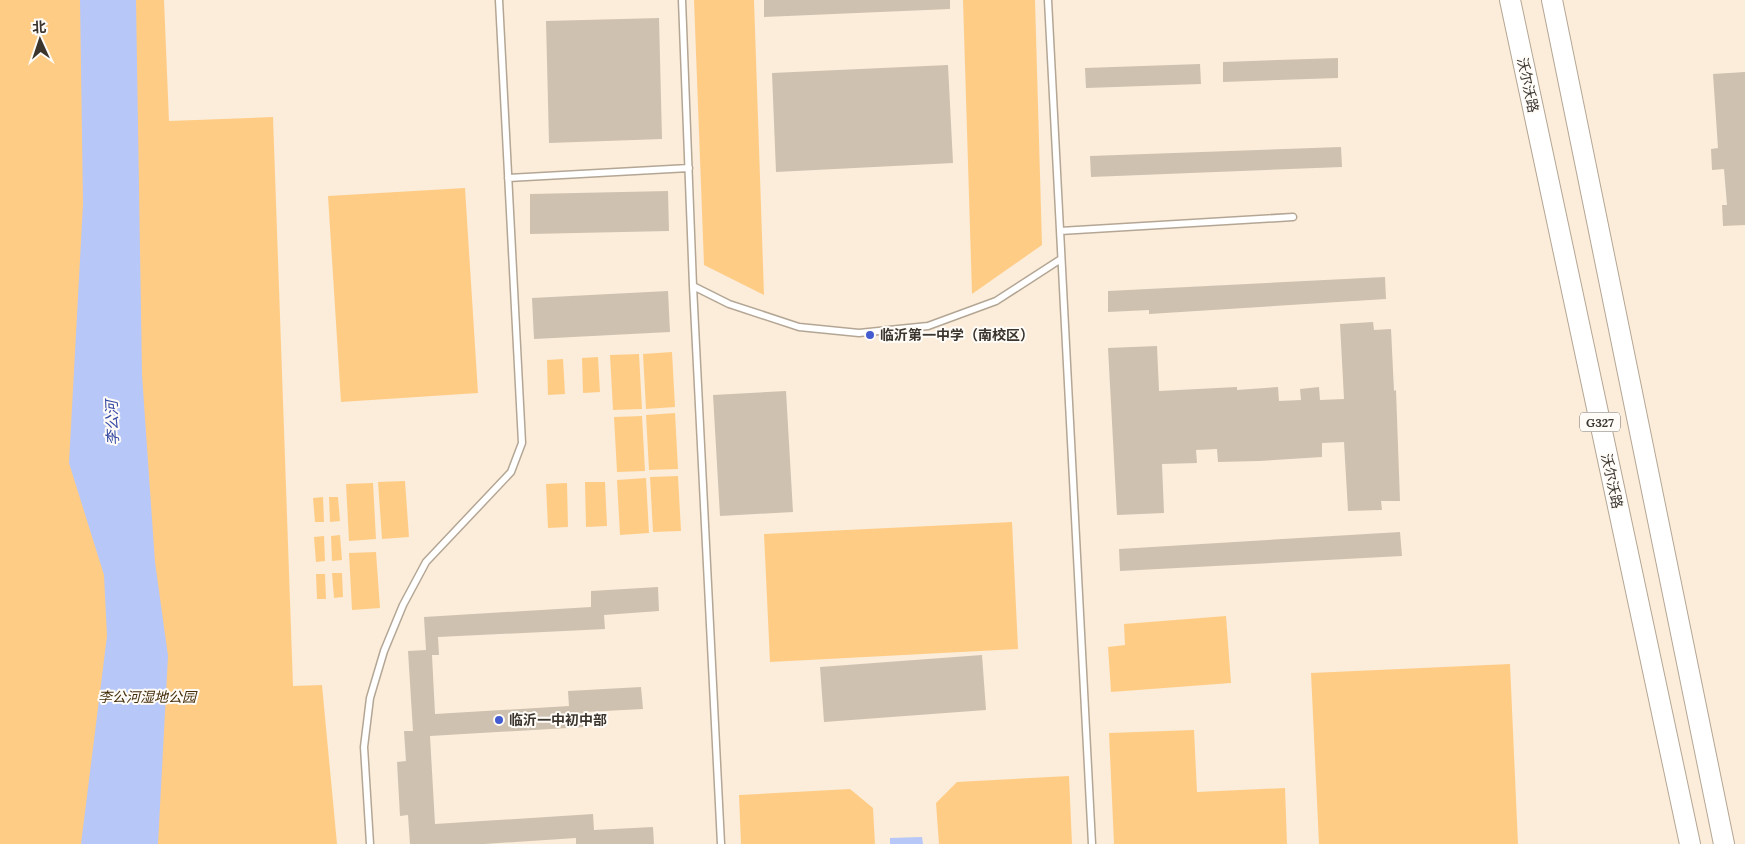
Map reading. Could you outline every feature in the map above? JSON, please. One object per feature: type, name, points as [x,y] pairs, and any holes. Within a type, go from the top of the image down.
[{"type":"highway","name":"沃尔沃路","points":[[1510,0],[1690,844]]},
{"type":"highway","name":"G327","points":[[1552,0],[1724,844]]},
{"type":"lane","points":[[370,844],[364,747],[370,698],[384,651],[403,605],[426,562],[510,472],[522,443],[499,0]]},
{"type":"lane","points":[[682,0],[693,286],[721,844]]},
{"type":"lane","points":[[1048,0],[1092,844]]},
{"type":"lane","points":[[508,178],[689,168]]},
{"type":"lane","points":[[1060,231],[1293,217]]},
{"type":"lane","points":[[693,286],[730,304],[799,327],[859,333],[928,326],[996,300],[1061,258]]},
{"type":"green space","name":"李公河湿地公园","points":[[0,0],[164,0],[169,121],[273,117],[293,686],[322,685],[337,844],[0,844]]},
{"type":"green space","points":[[694,0],[754,0],[764,295],[704,265]]},
{"type":"green space","points":[[963,0],[1035,0],[1042,245],[972,294]]},
{"type":"green space","points":[[465,188],[478,393],[341,402],[328,196]]},
{"type":"green space","points":[[672,352],[675,407],[646,409],[643,354]]},
{"type":"green space","points":[[639,354],[642,409],[613,410],[610,355]]},
{"type":"green space","points":[[598,357],[600,392],[583,393],[582,358]]},
{"type":"green space","points":[[563,359],[565,394],[548,395],[547,360]]},
{"type":"green space","points":[[675,413],[678,469],[649,470],[646,415]]},
{"type":"green space","points":[[642,416],[645,471],[617,472],[614,417]]},
{"type":"green space","points":[[678,476],[681,531],[653,532],[650,477]]},
{"type":"green space","points":[[646,478],[649,533],[620,535],[617,480]]},
{"type":"green space","points":[[405,481],[409,537],[382,539],[378,482]]},
{"type":"green space","points":[[585,482],[605,482],[607,526],[586,527]]},
{"type":"green space","points":[[373,483],[376,539],[349,541],[346,484]]},
{"type":"green space","points":[[567,483],[568,527],[548,528],[546,484]]},
{"type":"green space","points":[[323,497],[324,522],[315,522],[313,498]]},
{"type":"green space","points":[[329,497],[338,497],[340,521],[330,522]]},
{"type":"green space","points":[[1012,522],[1018,649],[770,662],[764,534]]},
{"type":"green space","points":[[340,535],[342,560],[332,561],[331,536]]},
{"type":"green space","points":[[324,536],[325,561],[316,562],[314,537]]},
{"type":"green space","points":[[376,552],[380,608],[352,610],[349,553]]},
{"type":"green space","points":[[332,573],[342,573],[343,597],[334,598]]},
{"type":"green space","points":[[316,574],[325,574],[326,599],[317,599]]},
{"type":"green space","points":[[1226,616],[1231,683],[1111,692],[1108,647],[1125,645],[1124,624]]},
{"type":"green space","points":[[1510,664],[1518,844],[1319,844],[1311,673]]},
{"type":"green space","points":[[1194,730],[1197,792],[1285,788],[1287,844],[1114,844],[1109,733]]},
{"type":"green space","points":[[1069,776],[1072,844],[939,844],[936,803],[957,782]]},
{"type":"green space","points":[[850,789],[873,808],[875,844],[741,844],[739,795]]},
{"type":"water","name":"李公河","points":[[80,0],[136,0],[142,375],[155,562],[168,656],[158,844],[81,844],[107,636],[104,575],[69,463],[83,204]]},
{"type":"water","points":[[922,837],[923,844],[890,844],[890,838]]},
{"type":"building","points":[[764,0],[950,0],[950,9],[764,17]]},
{"type":"building","points":[[659,18],[662,139],[549,143],[546,21]]},
{"type":"building","points":[[1338,58],[1338,78],[1223,82],[1223,62]]},
{"type":"building","points":[[1200,64],[1201,84],[1086,88],[1085,68]]},
{"type":"building","points":[[948,65],[953,163],[776,172],[772,73]]},
{"type":"building","points":[[1745,72],[1745,225],[1723,226],[1722,205],[1727,205],[1724,169],[1712,170],[1711,149],[1718,148],[1713,74]]},
{"type":"building","points":[[1341,147],[1342,167],[1091,177],[1090,156]]},
{"type":"building","points":[[668,191],[669,231],[530,234],[530,194]]},
{"type":"building","points":[[1385,277],[1386,299],[1149,314],[1149,310],[1108,312],[1108,291]]},
{"type":"building","points":[[668,291],[670,332],[534,339],[532,298]]},
{"type":"building","points":[[1373,322],[1374,330],[1391,329],[1394,391],[1396,390],[1400,501],[1381,501],[1382,510],[1348,511],[1344,442],[1322,443],[1322,457],[1259,461],[1218,462],[1217,449],[1196,450],[1197,463],[1162,464],[1164,513],[1117,515],[1108,348],[1157,346],[1159,391],[1237,387],[1237,390],[1278,387],[1279,401],[1301,400],[1300,389],[1319,387],[1320,400],[1344,399],[1340,324]]},
{"type":"building","points":[[786,391],[793,512],[720,516],[713,395]]},
{"type":"building","points":[[1400,532],[1402,556],[1120,571],[1119,549]]},
{"type":"building","name":"临沂一中初中部","points":[[658,587],[659,611],[604,615],[605,629],[438,637],[439,655],[432,655],[435,714],[569,706],[568,691],[641,687],[643,709],[585,712],[585,727],[430,736],[435,824],[593,814],[594,830],[653,827],[654,844],[576,844],[576,838],[484,844],[410,844],[408,815],[400,816],[397,762],[406,761],[404,731],[413,731],[408,651],[426,650],[424,617],[591,607],[591,591]]},
{"type":"building","points":[[982,655],[986,710],[824,722],[820,667]]},
{"type":"place","name":"临沂第一中学（南校区）","points":[[870,335]]},
{"type":"place","name":"临沂一中初中部","points":[[499,720]]}]
